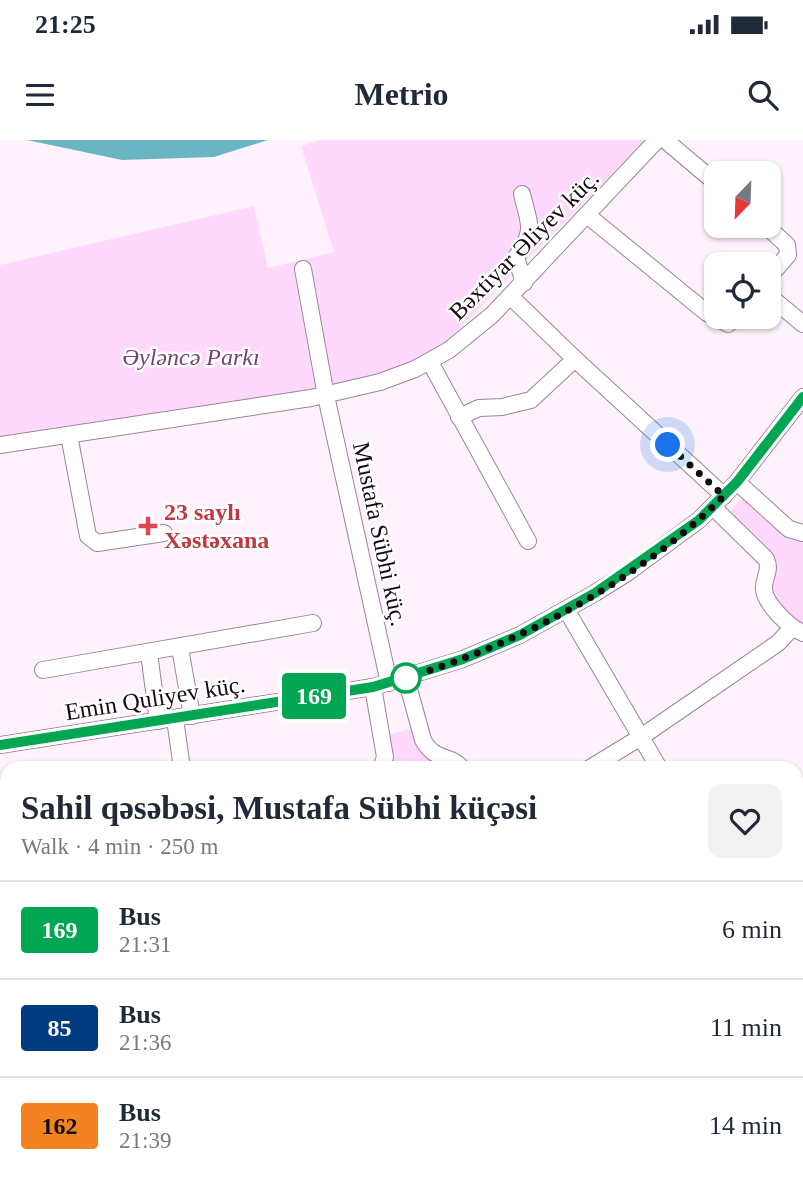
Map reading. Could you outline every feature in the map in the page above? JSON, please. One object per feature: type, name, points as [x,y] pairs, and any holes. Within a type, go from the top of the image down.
[{"type":"street","name":"Bəxtiyar Əliyev küç.","points":[[0,445],[326,396],[380,382],[430,362],[469,335],[511,297],[657,140]]},
{"type":"street","points":[[665,140],[704,173]]},
{"type":"street","points":[[522,194],[530,228],[527,242],[516,257],[524,283]]},
{"type":"street","points":[[587,215],[704,311]]},
{"type":"street","points":[[779,238],[787,245],[788,254],[781,262]]},
{"type":"street","name":"Mustafa Sübhi küç.","points":[[303,269],[381,685],[384,761]]},
{"type":"street","points":[[511,297],[718,501],[766,559],[770,566],[764,591],[767,598],[798,631],[602,761]]},
{"type":"street","points":[[781,303],[800,315]]},
{"type":"street","points":[[459,417],[479,408],[502,407],[531,400],[575,359]]},
{"type":"street","points":[[430,362],[528,541]]},
{"type":"street","name":"Emin Quliyev küç.","points":[[0,745],[381,685],[480,652],[567,611],[627,573],[688,529],[737,482],[803,397]]},
{"type":"street","points":[[69,435],[88,536],[97,543],[164,533]]},
{"type":"street","points":[[737,482],[789,529],[803,533]]},
{"type":"street","points":[[567,611],[655,761]]},
{"type":"street","points":[[43,670],[313,623]]},
{"type":"street","points":[[180,648],[192,716]]},
{"type":"street","points":[[149,653],[158,721]]},
{"type":"street","points":[[406,678],[423,740],[428,749],[443,759],[452,761]]},
{"type":"street","points":[[175,719],[181,761]]},
{"type":"green space","name":"Əyləncə Parkı","points":[[321,140],[645,140],[443,345],[416,362],[374,376],[316,390],[0,438],[0,265],[254,206],[268,268],[334,252],[301,146]]},
{"type":"green space","points":[[744,496],[789,537],[803,539],[803,627],[782,608],[771,590],[777,568],[774,560],[727,515]]},
{"type":"green space","points":[[415,728],[424,755],[436,761],[390,761],[387,735]]},
{"type":"water","points":[[27,140],[268,140],[214,157],[122,160]]},
{"type":"bus line","name":"169","points":[[0,745],[373,687],[463,659],[520,635],[567,611],[627,573],[699,520],[737,482],[803,397]]},
{"type":"place","name":"23 saylı Xəstəxana","points":[[148,526]]},
{"type":"route","points":[[406,678],[480,652],[567,611],[627,573],[699,520],[724,496],[668,445]]}]
